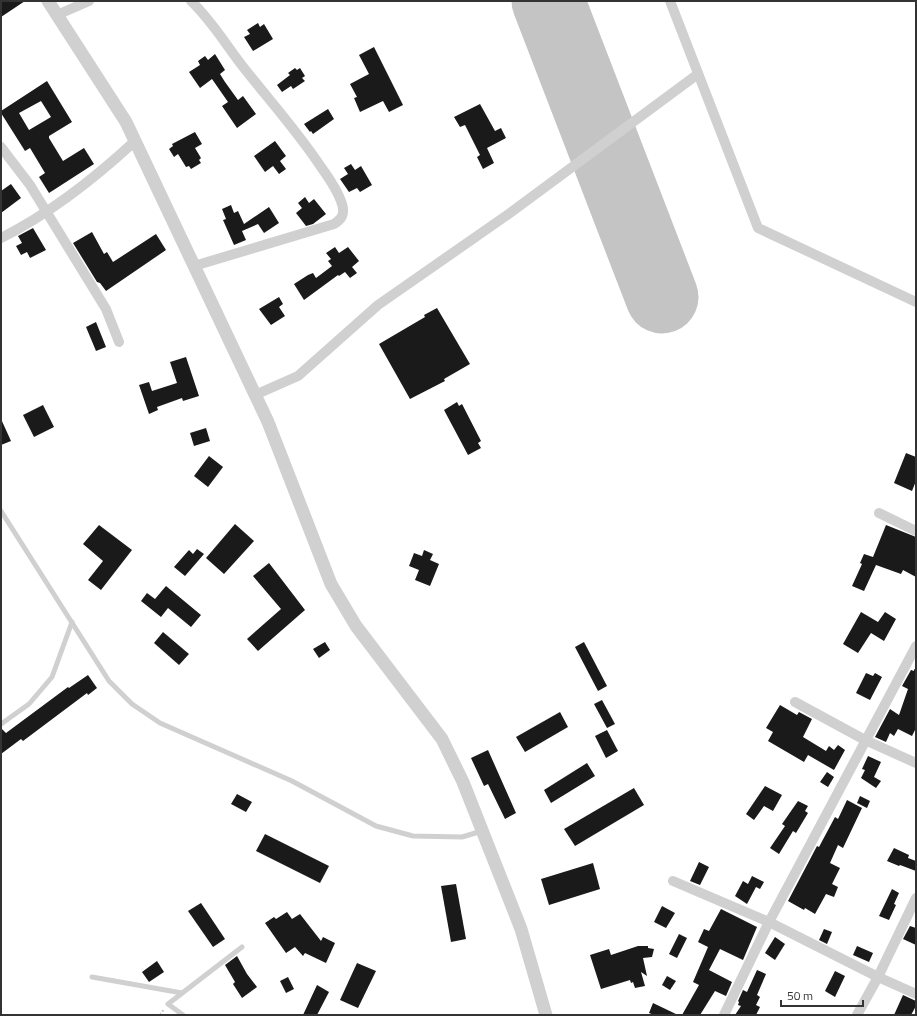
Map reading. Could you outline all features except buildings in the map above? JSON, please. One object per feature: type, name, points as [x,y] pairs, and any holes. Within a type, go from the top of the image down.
[{"type":"street","points":[[48,1],[126,122],[268,422],[330,584],[356,626],[442,739],[463,782],[521,929],[546,1015]]},
{"type":"street","points":[[57,15],[89,1]]},
{"type":"street","points":[[191,1],[206,15],[231,51],[308,147],[329,178],[342,204],[344,212],[341,220],[334,224],[194,266]]},
{"type":"street","points":[[670,1],[758,228],[916,302]]},
{"type":"street","points":[[255,395],[298,376],[378,305],[510,213],[698,74]]},
{"type":"street","points":[[1,238],[46,212],[82,186],[135,141]]},
{"type":"street","points":[[1,147],[30,185],[106,309],[119,342]]},
{"type":"street","points":[[879,513],[916,531]]},
{"type":"street","points":[[724,1015],[769,922],[916,646]]},
{"type":"street","points":[[796,702],[865,740],[916,763]]},
{"type":"street","points":[[672,881],[769,922],[878,977],[916,994]]},
{"type":"street","points":[[857,1015],[878,977],[916,898]]},
{"type":"lane","points":[[1,511],[109,681],[132,704],[160,723],[292,782],[376,826],[413,836],[462,836],[482,831]]},
{"type":"lane","points":[[1,724],[29,704],[52,677],[72,622]]},
{"type":"lane","points":[[183,1015],[168,1004],[242,947]]},
{"type":"lane","points":[[92,977],[182,993]]},
{"type":"runway","points":[[548,1],[662,297]]}]
